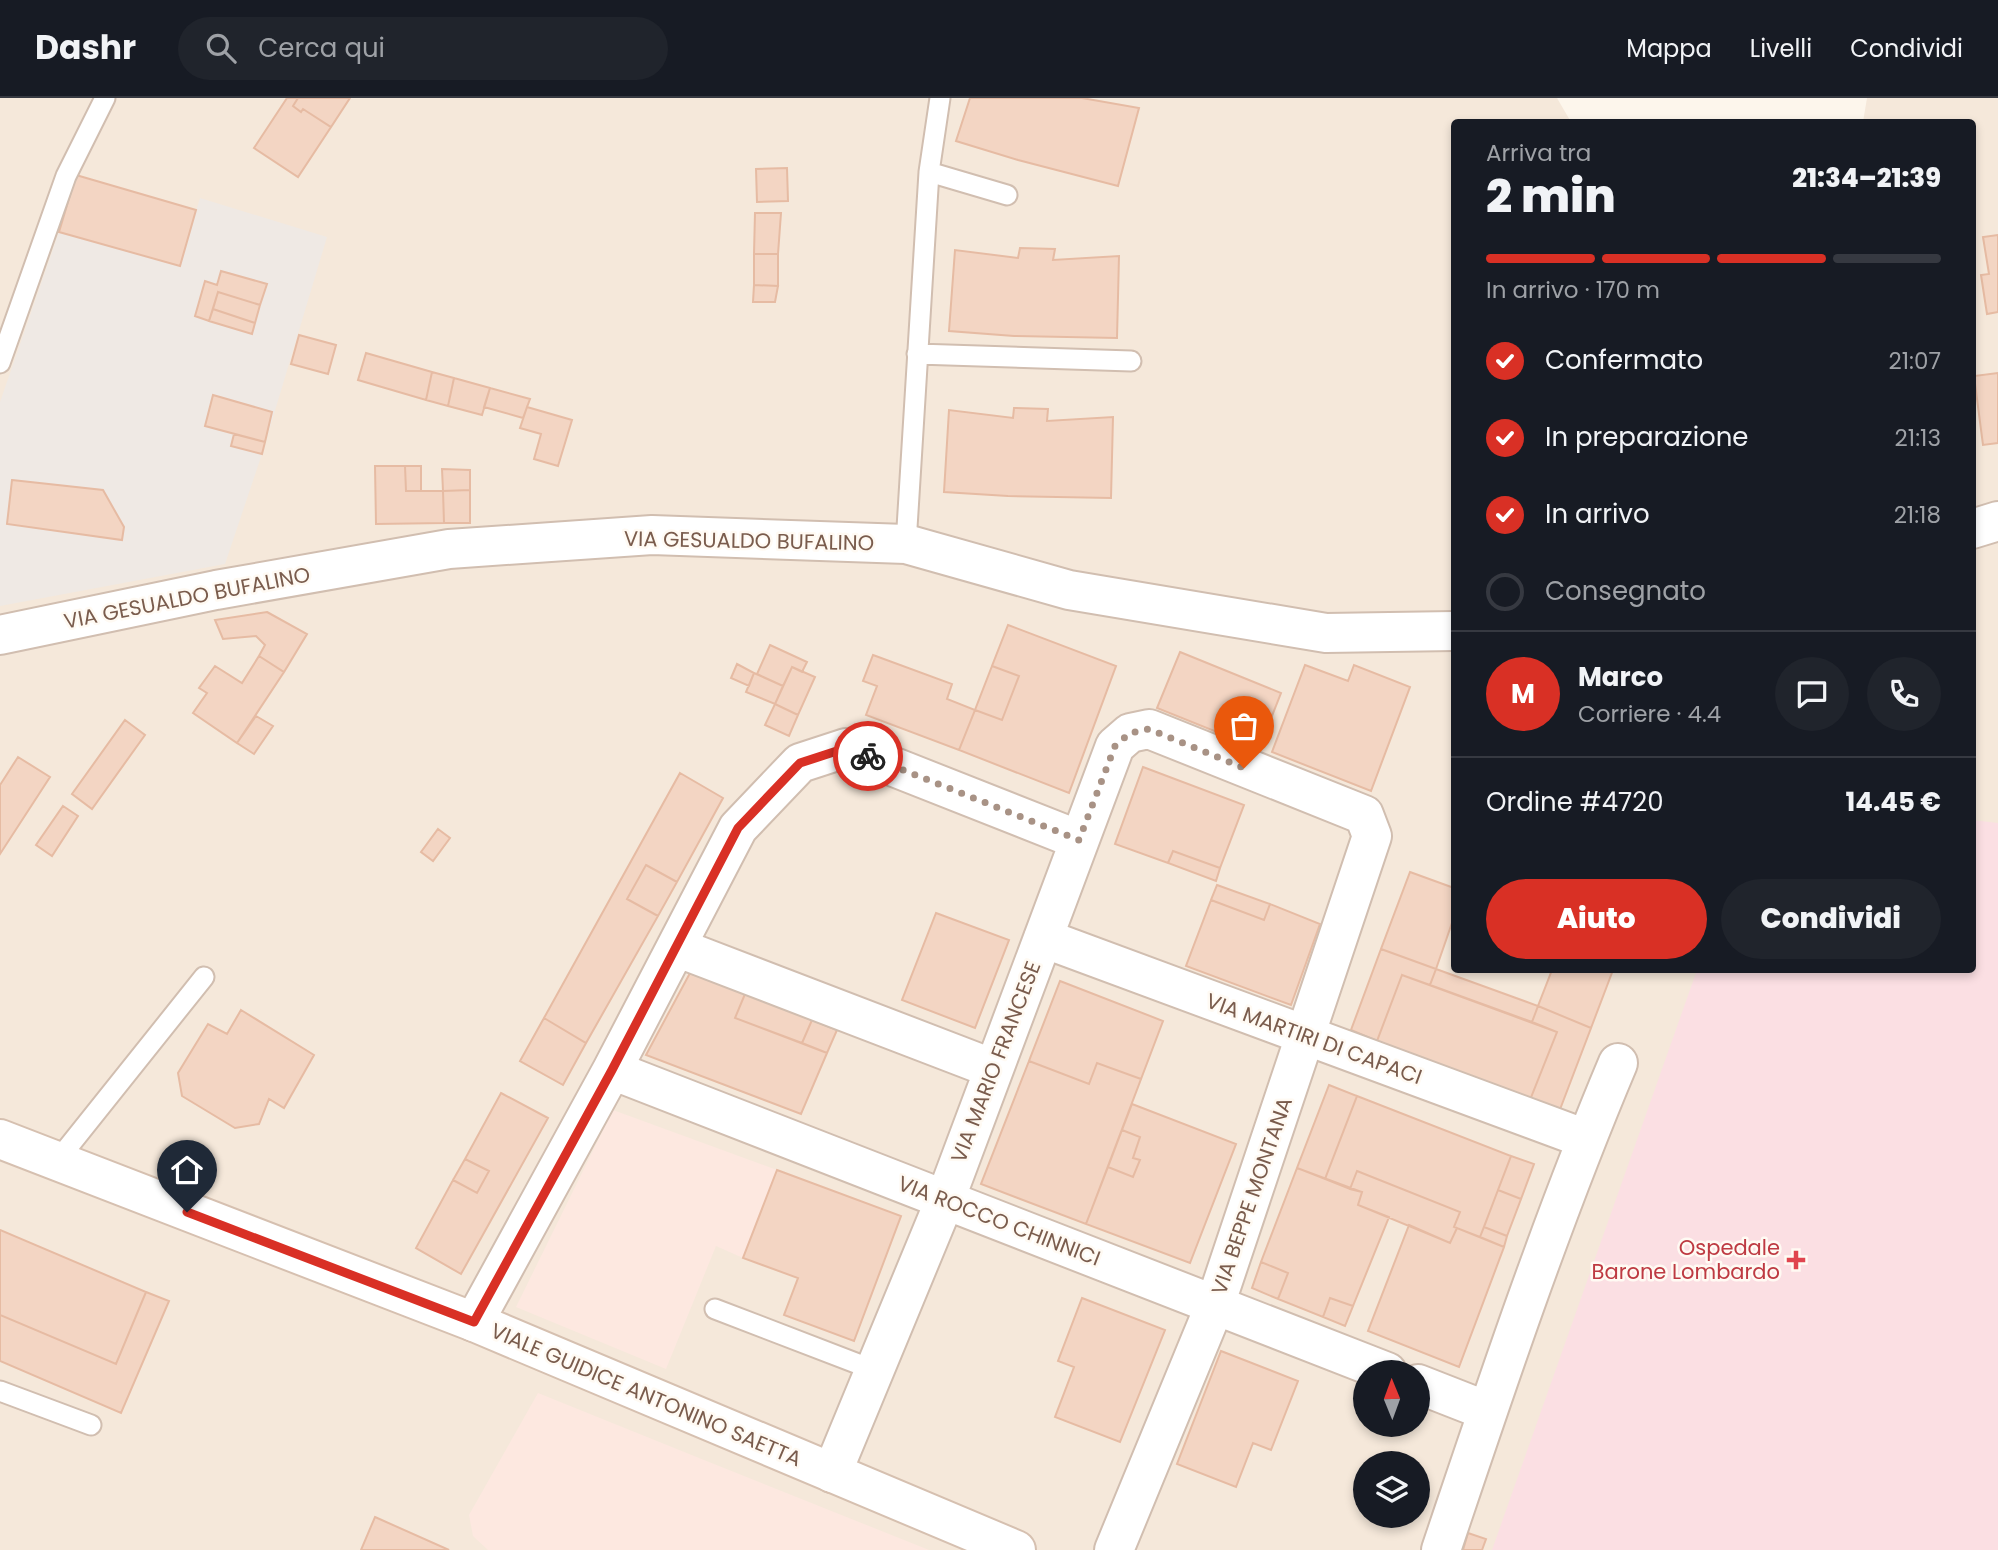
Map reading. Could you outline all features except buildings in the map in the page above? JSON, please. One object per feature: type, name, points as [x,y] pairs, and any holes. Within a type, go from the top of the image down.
[{"type":"street","points":[[1976,528],[1998,521]]},
{"type":"street","name":"VIA GESUALDO BUFALINO","points":[[0,635],[216,590],[449,549],[652,535],[906,544],[1069,590],[1312,631],[1451,631]]},
{"type":"street","name":"VIA MARIO FRANCESE","points":[[832,1473],[944,1200],[1115,746],[1130,733],[1149,729],[1364,815],[1371,836]]},
{"type":"street","points":[[474,1322],[612,1070],[738,828],[800,763],[846,748],[1079,840]]},
{"type":"street","name":"VIA BEPPE MONTANA","points":[[1114,1550],[1215,1305],[1371,836]]},
{"type":"street","name":"VIA MARTIRI DI CAPACI","points":[[1042,938],[1586,1139]]},
{"type":"street","points":[[676,947],[993,1069]]},
{"type":"street","points":[[1441,1550],[1487,1411],[1586,1139],[1618,1063]]},
{"type":"street","name":"VIA ROCCO CHINNICI","points":[[612,1070],[1356,1360]]},
{"type":"street","name":"VIALE GUIDICE ANTONINO SAETTA","points":[[0,1139],[474,1322],[1016,1550]]},
{"type":"street","points":[[1430,1389],[1487,1411]]},
{"type":"lane","points":[[0,363],[66,176],[105,98]]},
{"type":"lane","points":[[906,544],[929,172],[940,98]]},
{"type":"lane","points":[[929,172],[1007,195]]},
{"type":"lane","points":[[917,354],[1131,361]]},
{"type":"lane","points":[[57,1161],[204,977]]},
{"type":"lane","points":[[715,1308],[874,1370]]},
{"type":"lane","points":[[0,1391],[91,1425]]},
{"type":"shaded area","points":[[0,98],[1557,98],[1569,119],[1451,119],[1451,973],[1976,973],[1976,119],[1864,119],[1867,98],[1998,98],[1998,1550],[0,1550]]},
{"type":"shaded area","points":[[200,198],[327,237],[262,454],[225,564],[0,606],[0,402],[59,232],[180,265]]},
{"type":"shaded area","name":"Ospedale Barone Lombardo","points":[[1976,820],[1998,823],[1998,1550],[1492,1550],[1696,973],[1976,973]]},
{"type":"shaded area","points":[[613,1110],[777,1170],[743,1258],[716,1246],[666,1369],[516,1307]]},
{"type":"shaded area","points":[[538,1393],[929,1550],[488,1550],[473,1536],[469,1515]]},
{"type":"way so far","points":[[868,756],[1079,840],[1115,746],[1130,733],[1149,729],[1244,768]]},
{"type":"place","name":"Ospedale Barone Lombardo","points":[[1796,1260]]},
{"type":"route","points":[[187,1212],[474,1322],[612,1070],[738,828],[800,763],[846,748],[868,756]]}]
